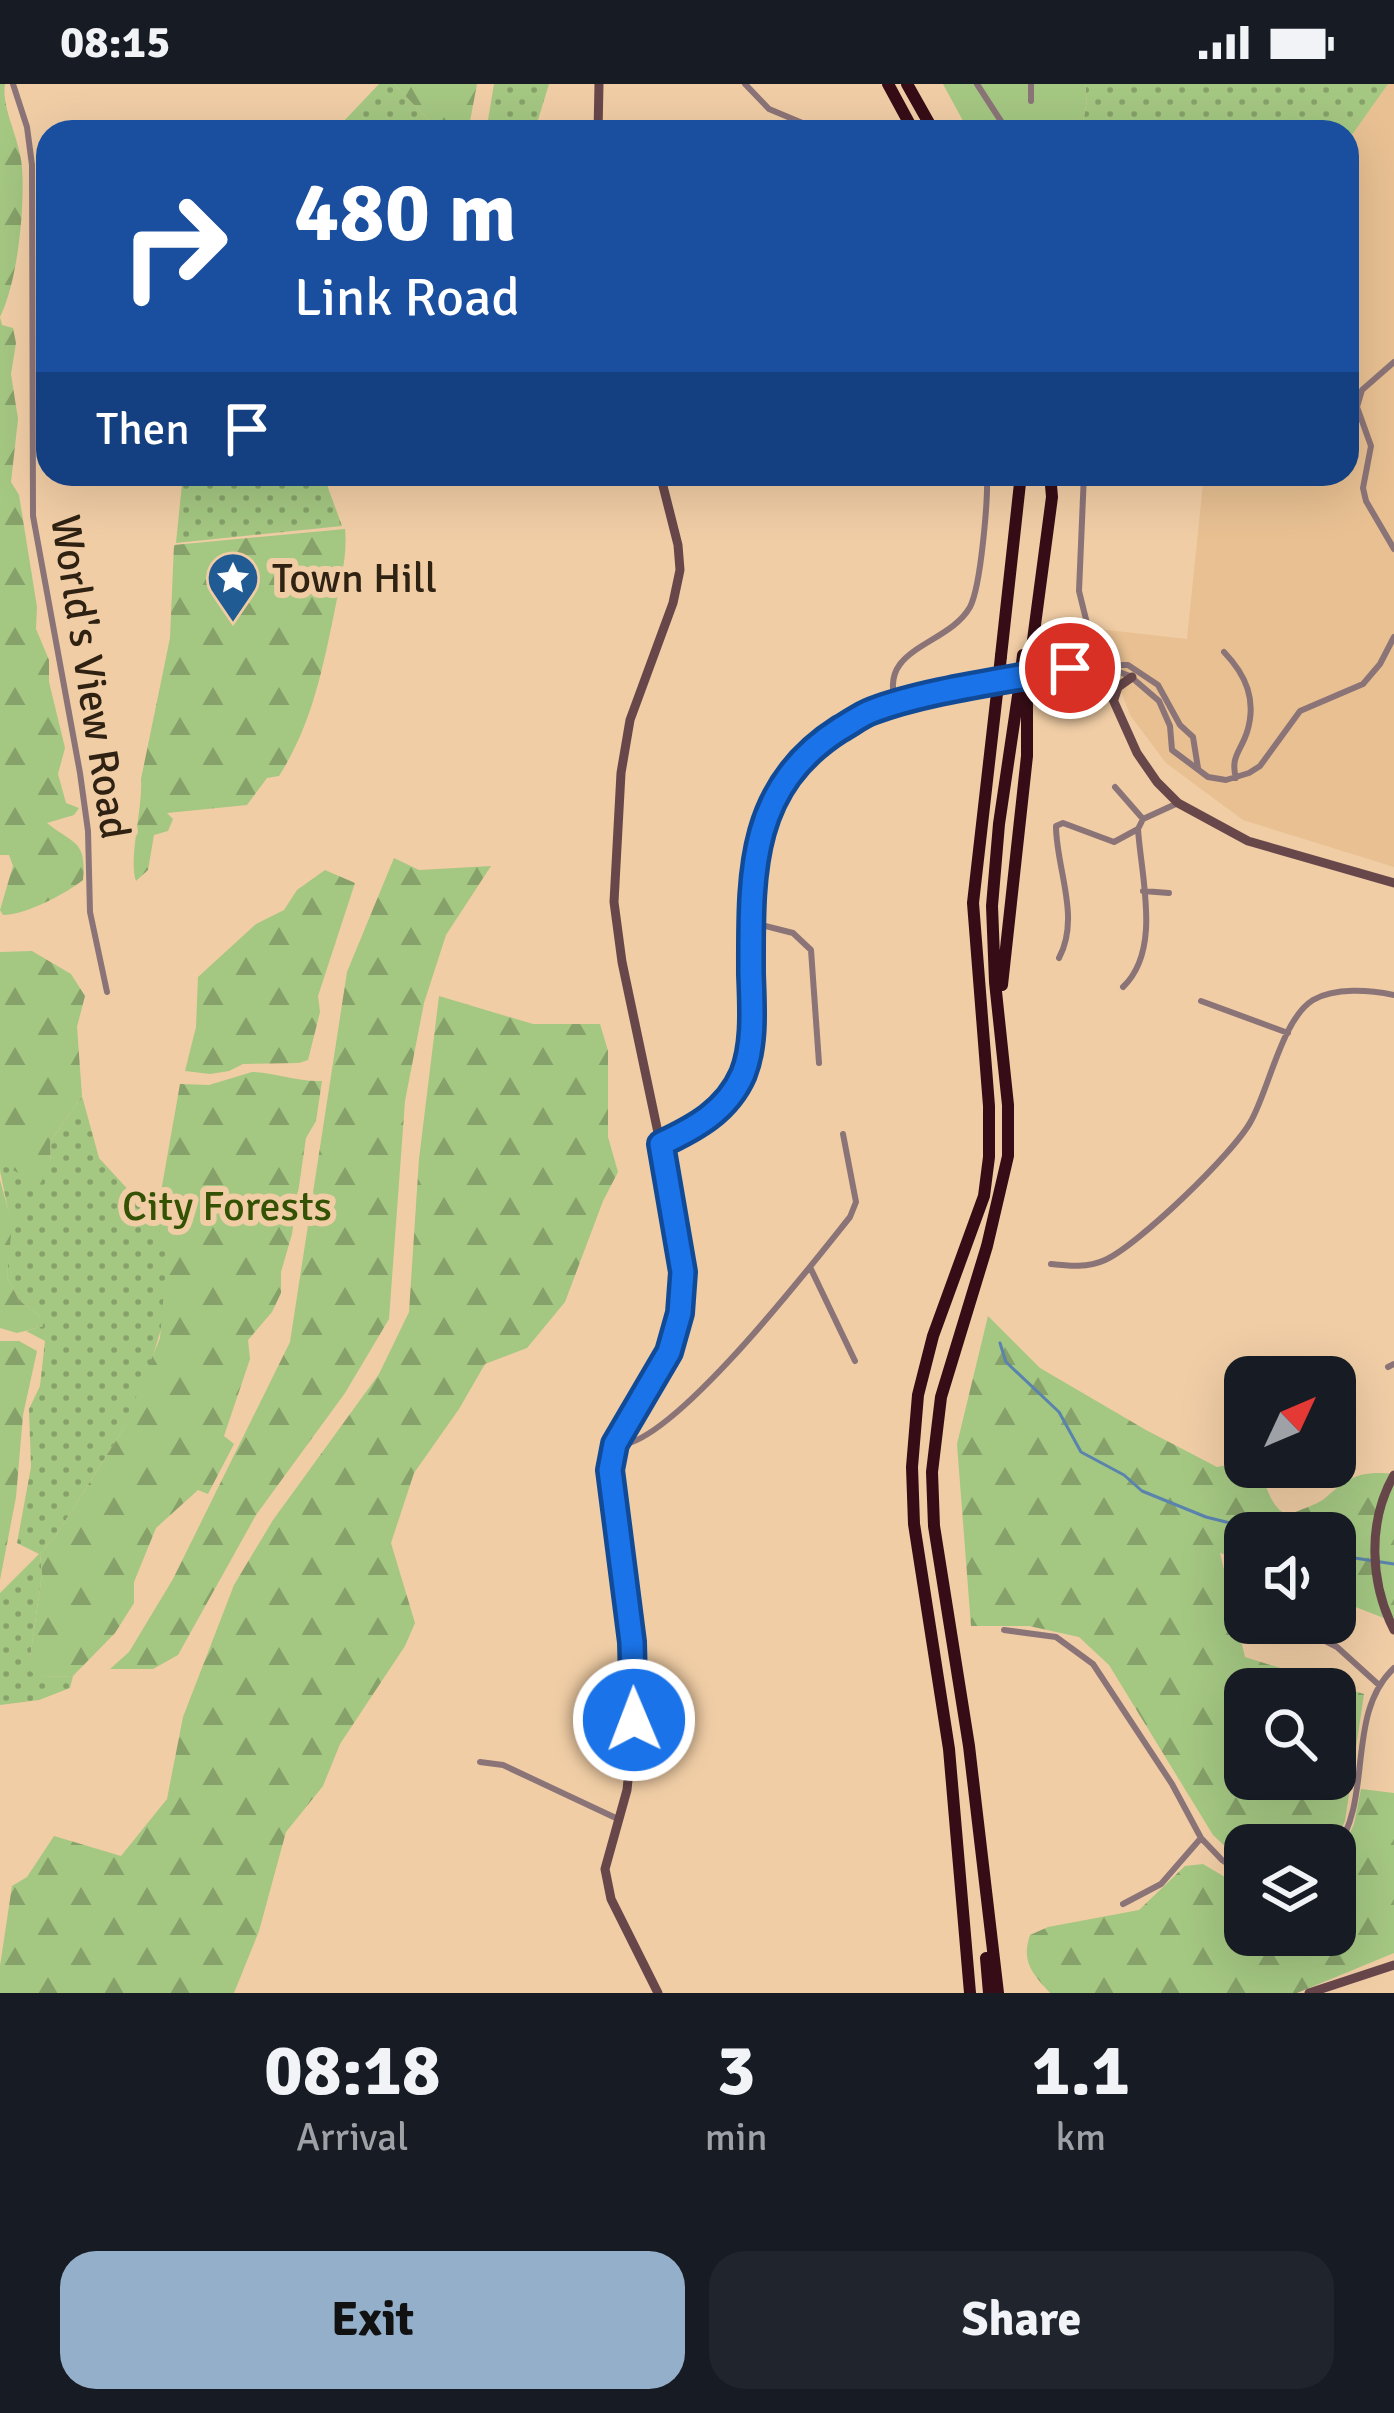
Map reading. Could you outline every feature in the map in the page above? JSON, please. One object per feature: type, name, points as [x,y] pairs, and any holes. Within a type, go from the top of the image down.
[{"type":"highway","points":[[888,84],[908,120]]},
{"type":"highway","points":[[907,84],[927,120]]},
{"type":"highway","points":[[970,1993],[949,1748],[914,1524],[912,1467],[918,1395],[932,1336],[984,1196],[989,1157],[973,903],[1020,486]]},
{"type":"highway","points":[[994,1993],[969,1746],[934,1526],[932,1472],[941,1397],[988,1246],[1008,1156],[992,906],[999,824],[1023,689],[1047,486]]},
{"type":"main road","points":[[598,120],[599,84]]},
{"type":"main road","points":[[658,1993],[608,1889],[607,1856],[631,1770],[634,1699],[632,1642],[610,1470],[615,1444],[669,1352],[680,1313],[683,1272],[614,902],[621,773],[630,720],[680,570],[662,486]]},
{"type":"main road","points":[[661,1144],[707,1120],[724,1104],[743,1073],[752,1026],[753,868],[760,829],[780,789],[820,743],[871,711],[1103,664],[1113,702],[1137,753],[1178,803],[1248,841],[1394,883]]},
{"type":"main road","points":[[1113,702],[1118,687],[1132,677]]},
{"type":"main road","points":[[1394,1475],[1382,1498],[1375,1570],[1378,1592],[1394,1630]]},
{"type":"main road","points":[[1309,1993],[1394,1965]]},
{"type":"street","name":"World's View Road","points":[[14,84],[32,165],[34,516],[80,772],[88,831],[90,912],[107,992]]},
{"type":"street","points":[[745,84],[769,109],[795,120]]},
{"type":"street","points":[[977,84],[1000,120]]},
{"type":"street","points":[[1031,84],[1031,101]]},
{"type":"street","points":[[1359,400],[1362,390],[1394,362]]},
{"type":"street","points":[[1359,413],[1371,446],[1363,488],[1366,501],[1394,549]]},
{"type":"street","points":[[896,703],[891,681],[896,666],[953,626],[973,599],[986,486]]},
{"type":"street","points":[[1083,486],[1079,591],[1103,664],[1132,677],[1159,701],[1170,726],[1172,750],[1213,779],[1236,778],[1260,766],[1300,711],[1363,684],[1394,637]]},
{"type":"street","points":[[1223,652],[1244,674],[1249,694],[1248,730],[1232,764],[1236,778]]},
{"type":"street","points":[[1103,664],[1129,664],[1158,685],[1180,725],[1195,740],[1199,771]]},
{"type":"street","points":[[1115,787],[1143,819]]},
{"type":"street","points":[[1123,987],[1143,952],[1138,830],[1143,819],[1178,803]]},
{"type":"street","points":[[1059,958],[1067,935],[1067,908],[1056,826],[1063,824],[1114,842],[1138,830]]},
{"type":"street","points":[[1143,891],[1169,892]]},
{"type":"street","points":[[751,922],[793,933],[811,950],[819,1064]]},
{"type":"street","points":[[1051,1264],[1077,1266],[1111,1258],[1219,1160],[1251,1121],[1298,1014],[1321,997],[1367,990],[1394,995]]},
{"type":"street","points":[[1201,1000],[1288,1034]]},
{"type":"street","points":[[615,1444],[634,1443],[695,1396],[855,1210],[843,1134]]},
{"type":"street","points":[[810,1266],[855,1361]]},
{"type":"street","points":[[1004,1630],[1056,1637],[1093,1664],[1172,1784],[1201,1838],[1224,1862]]},
{"type":"street","points":[[1331,1644],[1379,1684]]},
{"type":"street","points":[[1350,1824],[1367,1720],[1379,1684],[1394,1668]]},
{"type":"street","points":[[480,1762],[503,1766],[618,1819]]},
{"type":"street","points":[[1123,1904],[1161,1884],[1201,1838]]},
{"type":"shaded area","points":[[1388,84],[1394,84],[1394,867],[1243,820],[1166,763],[1130,715],[1098,629],[1187,639],[1203,486],[1359,486],[1359,125]]},
{"type":"green space","points":[[0,84],[5,84],[23,183],[16,264],[0,317]]},
{"type":"green space","points":[[379,84],[394,84],[428,120],[345,120]]},
{"type":"green space","points":[[394,84],[477,84],[470,120],[428,120]]},
{"type":"green space","points":[[494,84],[549,84],[538,120],[488,120]]},
{"type":"green space","points":[[943,84],[1085,84],[1083,120],[962,120]]},
{"type":"green space","points":[[1085,84],[1388,84],[1359,125],[1359,120],[1083,120]]},
{"type":"green space","points":[[0,317],[2,325],[13,328],[16,343],[11,374],[18,419],[11,482],[19,495],[37,607],[36,629],[49,660],[49,682],[65,748],[58,774],[66,803],[79,808],[74,815],[47,823],[76,844],[84,867],[83,880],[66,891],[34,908],[3,915],[0,910],[13,866],[9,855],[0,855]]},
{"type":"green space","points":[[182,486],[327,486],[342,526],[176,543]]},
{"type":"green space","points":[[345,529],[342,572],[320,678],[299,738],[279,776],[267,778],[247,805],[167,813],[173,819],[168,831],[154,835],[148,870],[136,881],[141,779],[170,638],[174,545]]},
{"type":"green space","points":[[394,858],[419,870],[491,866],[446,935],[424,1003],[405,1101],[389,1319],[345,1393],[256,1515],[178,1655],[153,1669],[110,1669],[129,1652],[173,1579],[290,1342],[347,972]]},
{"type":"green space","name":"City Forests","points":[[325,870],[355,883],[318,996],[320,1012],[308,1060],[243,1064],[210,1074],[185,1071],[196,1027],[198,977],[256,924],[284,910],[297,890]]},
{"type":"green space","points":[[32,951],[71,974],[85,996],[77,1027],[82,1096],[50,1142],[51,1163],[40,1184],[5,1166],[0,1171],[0,952]]},
{"type":"green space","points":[[439,996],[533,1024],[600,1024],[608,1051],[608,1137],[618,1172],[565,1302],[527,1348],[485,1364],[414,1473],[391,1543],[415,1623],[405,1646],[340,1744],[323,1786],[286,1832],[259,1931],[234,1993],[0,1993],[12,1886],[27,1877],[54,1836],[121,1856],[167,1799],[183,1717],[234,1585],[273,1520],[379,1374],[409,1312],[419,1159]]},
{"type":"green space","name":"City Forests","points":[[252,1072],[322,1081],[316,1121],[306,1138],[281,1293],[248,1340],[250,1359],[224,1436],[234,1444],[208,1494],[198,1490],[156,1528],[134,1582],[134,1603],[115,1633],[73,1676],[42,1677],[31,1672],[30,1658],[42,1574],[40,1554],[122,1431],[160,1338],[167,1255],[156,1220],[180,1084],[209,1085]]},
{"type":"green space","points":[[82,1096],[99,1158],[156,1220],[163,1235],[165,1316],[148,1372],[122,1431],[40,1554],[42,1574],[30,1658],[42,1677],[73,1676],[70,1688],[39,1700],[0,1705],[0,1593],[39,1554],[17,1543],[31,1467],[29,1409],[40,1386],[45,1341],[26,1331],[43,1326],[39,1316],[19,1300],[7,1277],[11,1224],[0,1171],[4,1165],[51,1163],[50,1142]]},
{"type":"green space","points":[[0,1180],[12,1224],[7,1277],[19,1300],[44,1326],[17,1333],[0,1328]]},
{"type":"green space","points":[[988,1316],[1040,1368],[1146,1430],[1217,1467],[1224,1466],[1224,1488],[1266,1488],[1283,1512],[1224,1512],[1224,1554],[1220,1553],[1224,1644],[1242,1644],[1245,1657],[1280,1668],[1224,1668],[1224,1800],[1348,1800],[1344,1824],[1224,1824],[1224,1845],[1213,1835],[1109,1665],[1079,1637],[1029,1626],[971,1626],[957,1444]]},
{"type":"green space","points":[[0,1341],[19,1341],[37,1351],[23,1415],[16,1497],[0,1580]]},
{"type":"green space","points":[[1371,1473],[1394,1474],[1394,1622],[1356,1607],[1356,1512],[1295,1512],[1337,1488],[1356,1488],[1356,1477]]},
{"type":"green space","points":[[1356,1692],[1364,1694],[1356,1747]]},
{"type":"green space","points":[[1361,1789],[1394,1793],[1394,1953],[1297,1993],[1050,1993],[1030,1967],[1030,1935],[1048,1927],[1139,1910],[1185,1866],[1203,1864],[1224,1876],[1224,1956],[1356,1956],[1354,1824]]},
{"type":"waterway","points":[[1000,1343],[1006,1362],[1059,1412],[1081,1452],[1124,1475],[1142,1491],[1224,1522]]},
{"type":"waterway","points":[[1356,1558],[1394,1564]]},
{"type":"place","name":"Town Hill","points":[[233,624]]},
{"type":"route","points":[[634,1720],[632,1642],[611,1457],[669,1352],[680,1313],[683,1272],[661,1144],[697,1127],[724,1104],[747,1058],[752,1026],[753,868],[760,829],[780,789],[805,756],[871,711],[1070,668]]}]
